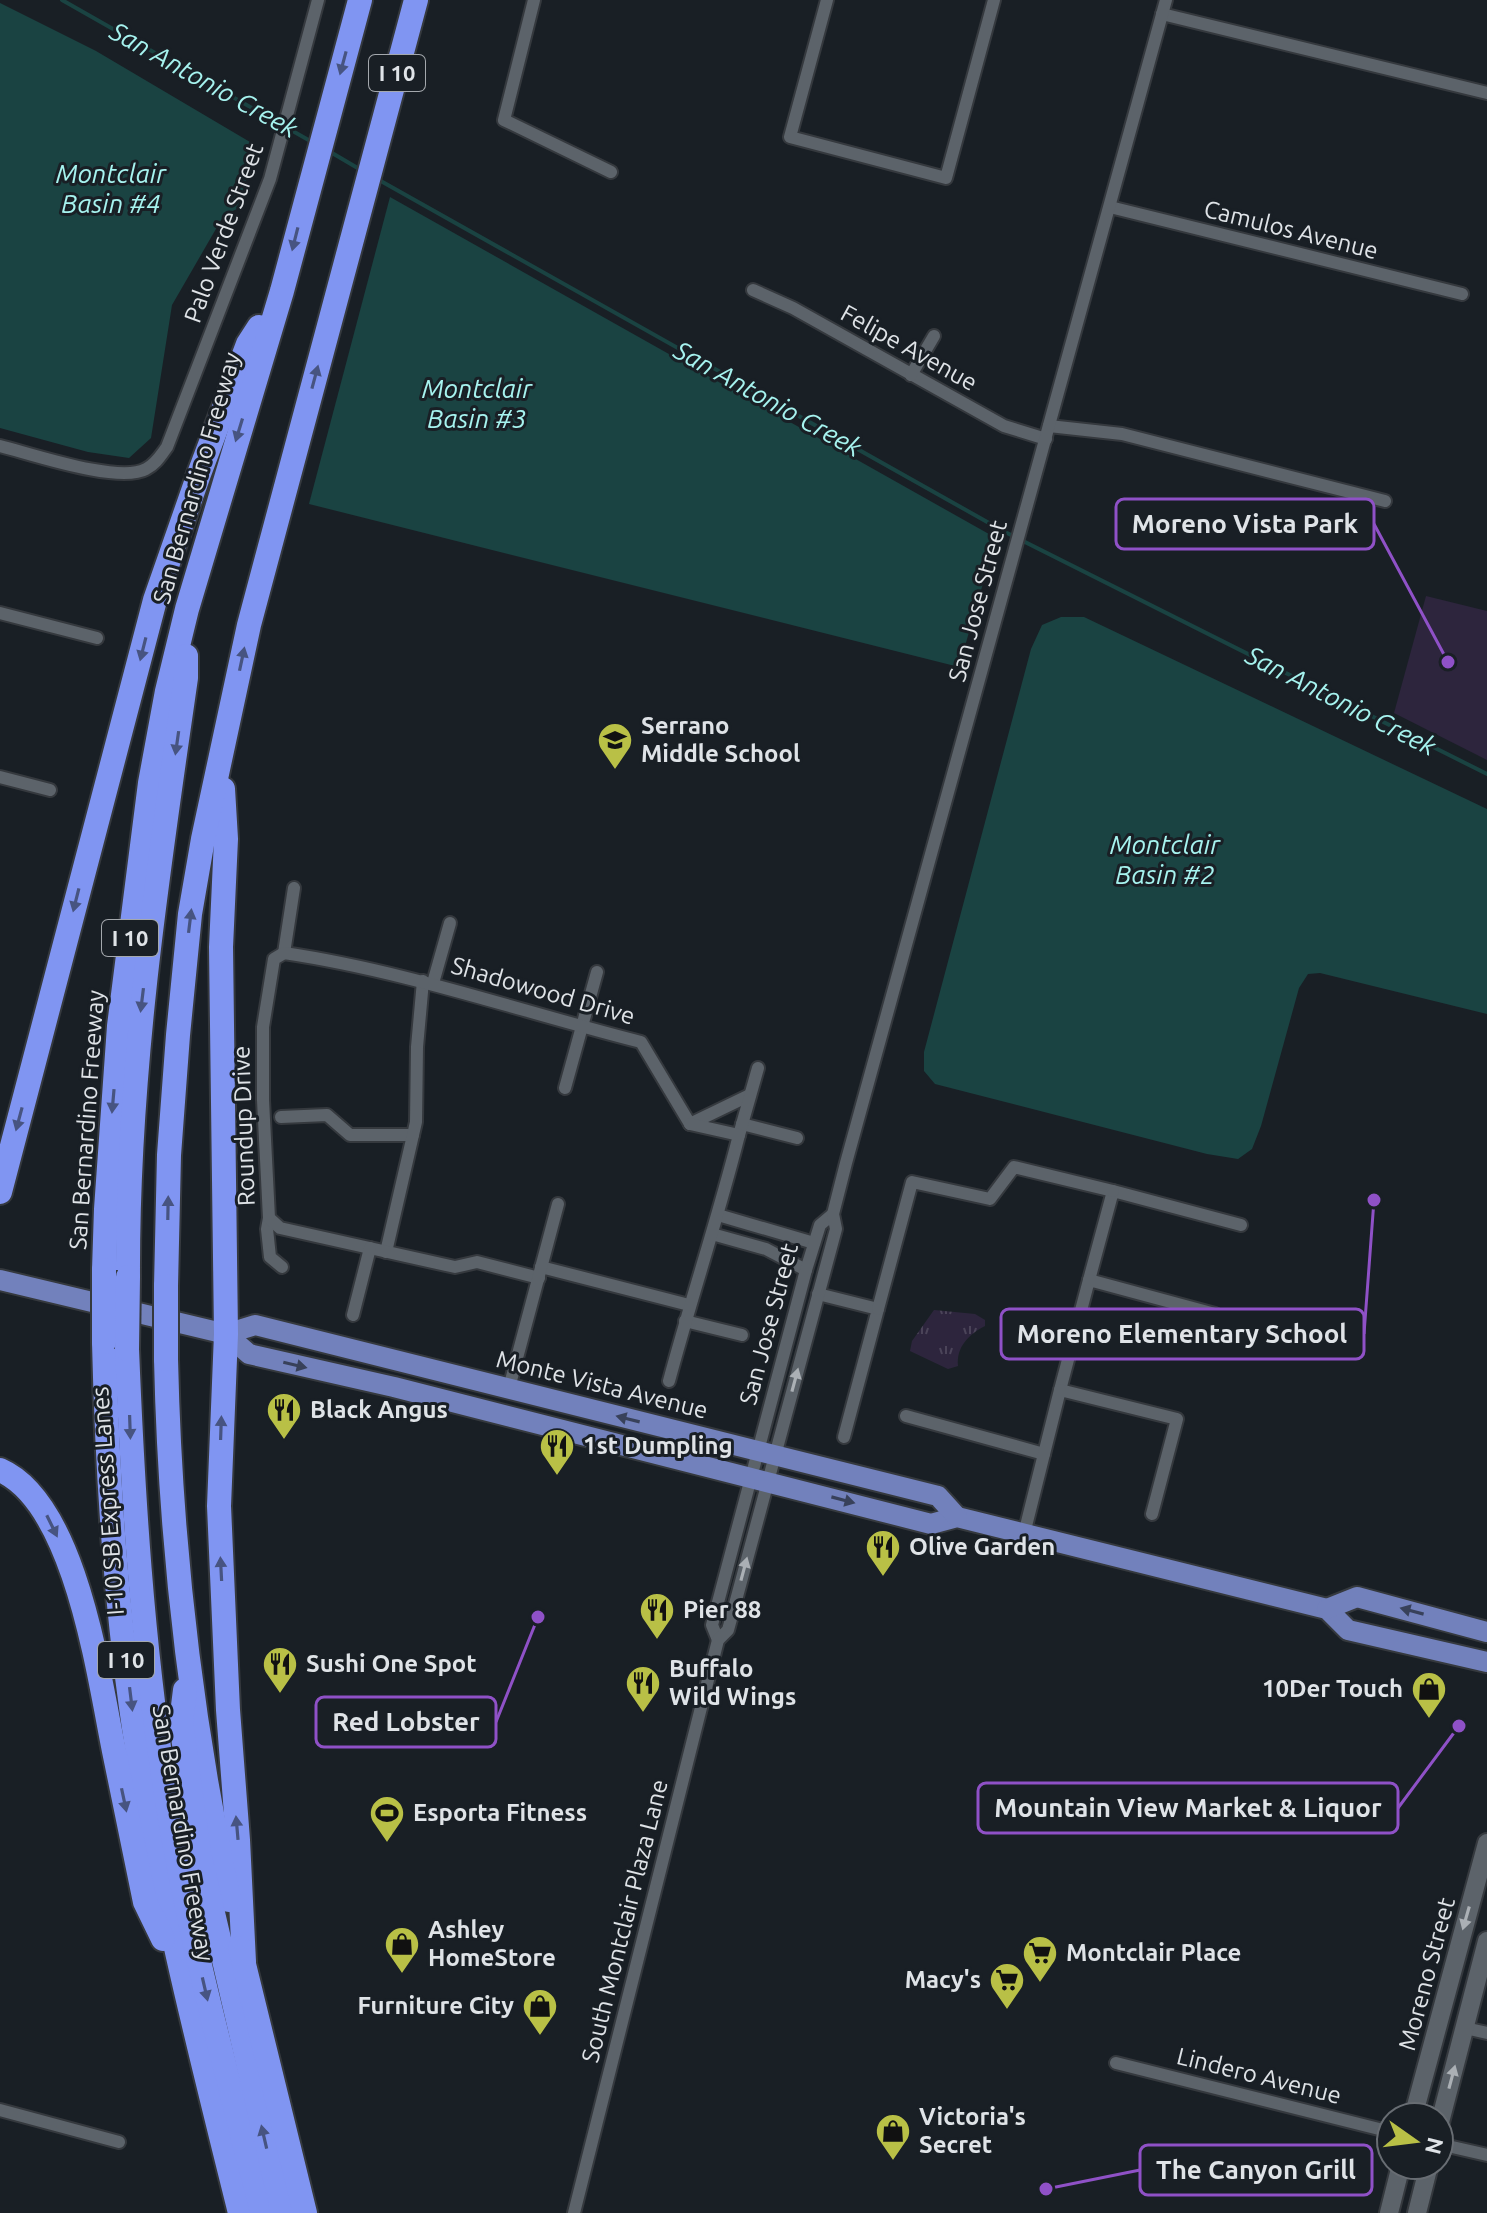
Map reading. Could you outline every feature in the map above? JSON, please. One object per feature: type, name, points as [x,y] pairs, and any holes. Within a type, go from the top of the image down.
[{"type":"highway","name":"San Bernardino Freeway","points":[[240,2213],[180,1973],[134,1729],[121,1625],[113,1538],[116,1274],[111,1130],[131,924],[150,783],[167,691],[187,609],[282,291],[360,0]]},
{"type":"highway","name":"San Bernardino Freeway","points":[[305,2213],[215,1835],[189,1660],[174,1537],[166,1359],[169,1155],[193,899],[249,625],[416,0]]},
{"type":"highway","points":[[0,1192],[165,565],[248,344],[282,291]]},
{"type":"highway","points":[[221,763],[226,839],[221,947],[226,1334],[219,1506],[244,1962]]},
{"type":"highway","name":"I-10 SB Express Lanes","points":[[116,1345],[136,1550],[165,1790],[204,1982],[262,2213]]},
{"type":"highway","points":[[0,1470],[20,1483],[46,1514],[73,1575],[94,1652],[145,1902],[180,1973]]},
{"type":"highway","points":[[189,1660],[181,1722],[199,1853],[283,2213]]},
{"type":"main road","name":"Monte Vista Avenue","points":[[0,1280],[226,1334],[249,1354],[394,1387],[931,1524],[957,1517],[1327,1609],[1348,1630],[1487,1662]]},
{"type":"main road","name":"Monte Vista Avenue","points":[[226,1334],[255,1325],[509,1388],[938,1496],[957,1517]]},
{"type":"main road","name":"Monte Vista Avenue","points":[[1327,1609],[1357,1597],[1487,1632]]},
{"type":"street","name":"Palo Verde Street","points":[[0,446],[108,473],[129,474],[146,470],[167,447],[270,179],[318,0]]},
{"type":"street","points":[[534,0],[504,120],[611,172]]},
{"type":"street","points":[[827,0],[790,137],[946,178],[994,0]]},
{"type":"street","name":"San Jose Street","points":[[766,1453],[836,1229],[833,1214],[1166,0]]},
{"type":"street","points":[[1162,14],[1487,93]]},
{"type":"street","name":"Camulos Avenue","points":[[1110,207],[1462,294]]},
{"type":"street","name":"Felipe Avenue","points":[[753,290],[793,308],[1004,426],[1047,433],[1122,434],[1385,501]]},
{"type":"street","points":[[911,375],[934,336]]},
{"type":"street","points":[[0,613],[97,638]]},
{"type":"street","points":[[0,777],[50,790]]},
{"type":"street","name":"Roundup Drive","points":[[294,888],[263,1027],[269,1218],[280,1228],[455,1267],[477,1262],[689,1305]]},
{"type":"street","name":"Shadowood Drive","points":[[450,923],[428,982],[641,1042],[690,1124]]},
{"type":"street","points":[[279,956],[349,963],[428,982],[417,1047],[416,1122],[386,1252]]},
{"type":"street","points":[[565,1088],[597,972]]},
{"type":"street","points":[[669,1381],[758,1068]]},
{"type":"street","points":[[690,1124],[750,1095]]},
{"type":"street","points":[[281,1117],[327,1115],[350,1135],[413,1135]]},
{"type":"street","points":[[690,1124],[797,1138]]},
{"type":"street","points":[[844,1437],[912,1182],[990,1199],[1014,1167],[1241,1225]]},
{"type":"street","points":[[1024,1534],[1113,1191]]},
{"type":"street","points":[[509,1388],[558,1204]]},
{"type":"street","name":"San Jose Street","points":[[766,1453],[806,1270],[820,1225],[833,1214]]},
{"type":"street","points":[[718,1215],[814,1243]]},
{"type":"street","points":[[269,1218],[270,1257],[282,1267]]},
{"type":"street","points":[[712,1234],[766,1249],[806,1270]]},
{"type":"street","points":[[353,1315],[370,1248]]},
{"type":"street","points":[[1089,1280],[1215,1314]]},
{"type":"street","points":[[818,1294],[878,1309]]},
{"type":"street","points":[[685,1321],[742,1335]]},
{"type":"street","points":[[1060,1390],[1177,1419],[1152,1514]]},
{"type":"street","points":[[906,1416],[1044,1454]]},
{"type":"street","name":"South Montclair Plaza Lane","points":[[574,2213],[718,1640],[728,1630],[766,1453]]},
{"type":"street","name":"Moreno Street","points":[[1417,2101],[1487,1843]]},
{"type":"street","name":"Moreno Street","points":[[1446,2101],[1487,1941]]},
{"type":"street","points":[[1465,2028],[1487,2033]]},
{"type":"street","name":"Lindero Avenue","points":[[1116,2063],[1375,2128]]},
{"type":"street","points":[[0,2110],[119,2142]]},
{"type":"street","points":[[1455,2148],[1487,2155]]},
{"type":"street","points":[[1389,2213],[1397,2181]]},
{"type":"street","points":[[1417,2213],[1425,2181]]},
{"type":"green space","points":[[1426,596],[1487,611],[1487,760],[1394,713]]},
{"type":"green space","points":[[934,1310],[975,1314],[985,1320],[985,1326],[961,1347],[958,1366],[948,1369],[910,1351],[912,1341]]},
{"type":"water","name":"Montclair Basin #4","points":[[0,3],[96,51],[250,142],[256,150],[237,209],[224,215],[172,305],[151,438],[129,458],[88,452],[0,428]]},
{"type":"water","name":"Montclair Basin #3","points":[[390,197],[996,538],[959,667],[309,504]]},
{"type":"water","name":"Montclair Basin #2","points":[[1061,617],[1084,617],[1487,809],[1487,1014],[1320,973],[1308,974],[1299,988],[1261,1126],[1252,1149],[1238,1159],[1207,1154],[935,1084],[924,1071],[924,1052],[1031,649],[1042,625]]},
{"type":"waterway","name":"San Antonio Creek","points":[[62,0],[312,142]]},
{"type":"waterway","name":"San Antonio Creek","points":[[327,150],[361,170]]},
{"type":"waterway","name":"San Antonio Creek","points":[[379,180],[1005,532],[1487,774]]},
{"type":"place","name":"Moreno Vista Park","points":[[1448,662]]},
{"type":"place","name":"Serrano Middle School","points":[[615,771]]},
{"type":"place","name":"Moreno Elementary School","points":[[1374,1200]]},
{"type":"place","name":"Black Angus","points":[[284,1441]]},
{"type":"place","name":"1st Dumpling","points":[[557,1477]]},
{"type":"place","name":"Olive Garden","points":[[883,1578]]},
{"type":"place","name":"Red Lobster","points":[[538,1617]]},
{"type":"place","name":"Pier 88","points":[[657,1641]]},
{"type":"place","name":"Sushi One Spot","points":[[280,1695]]},
{"type":"place","name":"Buffalo Wild Wings","points":[[643,1714]]},
{"type":"place","name":"10Der Touch","points":[[1429,1720]]},
{"type":"place","name":"Mountain View Market & Liquor","points":[[1459,1726]]},
{"type":"place","name":"Esporta Fitness","points":[[387,1844]]},
{"type":"place","name":"Ashley HomeStore","points":[[402,1975]]},
{"type":"place","name":"Montclair Place","points":[[1040,1984]]},
{"type":"place","name":"Macy's","points":[[1007,2011]]},
{"type":"place","name":"Furniture City","points":[[540,2037]]},
{"type":"place","name":"Victoria's Secret","points":[[893,2162]]},
{"type":"place","name":"The Canyon Grill","points":[[1046,2189]]}]
